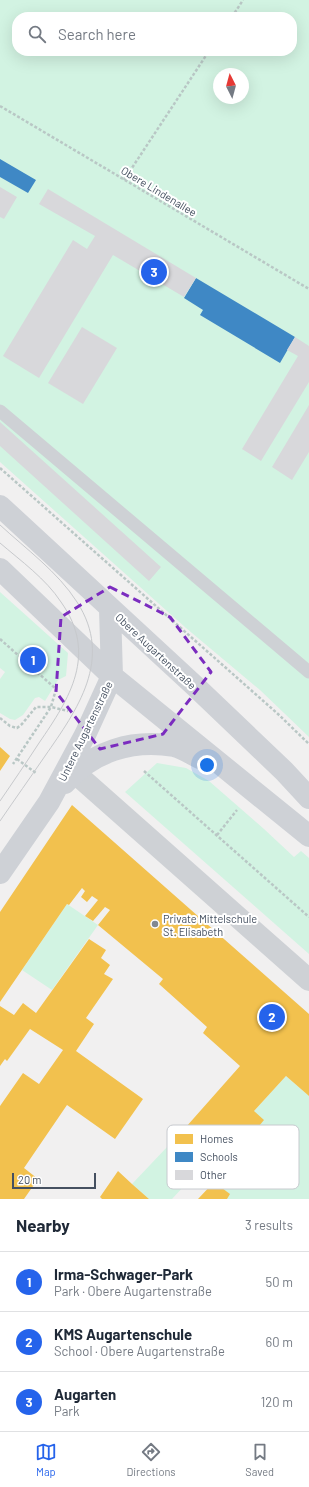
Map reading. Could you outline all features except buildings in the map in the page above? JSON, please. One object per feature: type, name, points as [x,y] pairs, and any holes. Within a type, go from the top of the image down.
[{"type":"street","name":"Obere Augartenstraße","points":[[0,506],[284,771],[309,798]]},
{"type":"street","points":[[0,569],[112,676],[309,836]]},
{"type":"street","name":"Untere Augartenstraße","points":[[0,873],[52,796],[85,735],[112,676],[110,609]]},
{"type":"street","name":"Untere Augartenstraße","points":[[52,796],[74,772],[110,750],[142,744],[175,746],[235,775]]},
{"type":"street","points":[[74,772],[309,980]]},
{"type":"lane","points":[[0,411],[309,672]]},
{"type":"path","points":[[235,12],[243,0]]},
{"type":"path","points":[[124,180],[206,56]]},
{"type":"path","name":"Obere Lindenallee","points":[[0,106],[309,289]]},
{"type":"path","points":[[0,468],[278,714],[309,744]]},
{"type":"path","points":[[0,639],[56,689],[50,707],[13,764]]},
{"type":"path","points":[[131,746],[133,762],[309,916]]},
{"type":"path","points":[[17,759],[52,796]]},
{"type":"path","points":[[217,835],[241,806]]},
{"type":"highlighted area","points":[[110,587],[170,617],[211,672],[163,734],[100,749],[56,692],[61,617]]},
{"type":"green space","points":[[0,0],[309,0],[309,737],[260,690],[186,628],[0,462]]},
{"type":"green space","points":[[0,592],[68,653],[66,676],[58,680],[45,701],[39,697],[35,698],[23,715],[15,720],[10,719],[0,713],[0,679],[5,672],[0,668]]},
{"type":"green space","points":[[157,763],[186,768],[209,781],[294,857],[301,851],[309,858],[309,954],[125,792]]},
{"type":"green space","points":[[67,904],[98,925],[52,990],[22,970]]},
{"type":"green space","points":[[286,1076],[309,1096],[309,1199],[227,1199],[229,1194],[223,1189],[299,1189],[299,1125],[259,1125],[254,1111]]},
{"type":"green space","points":[[167,1147],[167,1189],[181,1189],[172,1199],[149,1199],[132,1184]]},
{"type":"tram line","points":[[0,525],[41,561],[69,591],[77,602],[88,623],[92,644],[92,664],[87,683],[79,702],[69,721],[0,821]]},
{"type":"tram line","points":[[0,543],[41,578],[55,594],[72,621],[78,640],[76,675],[61,709],[0,801]]},
{"type":"place","name":"Augarten","points":[[154,272]]},
{"type":"place","name":"Irma-Schwager-Park","points":[[33,660]]},
{"type":"place","name":"Private Mittelschule St. Elisabeth","points":[[155,924]]},
{"type":"place","name":"KMS Augartenschule","points":[[272,1017]]}]
